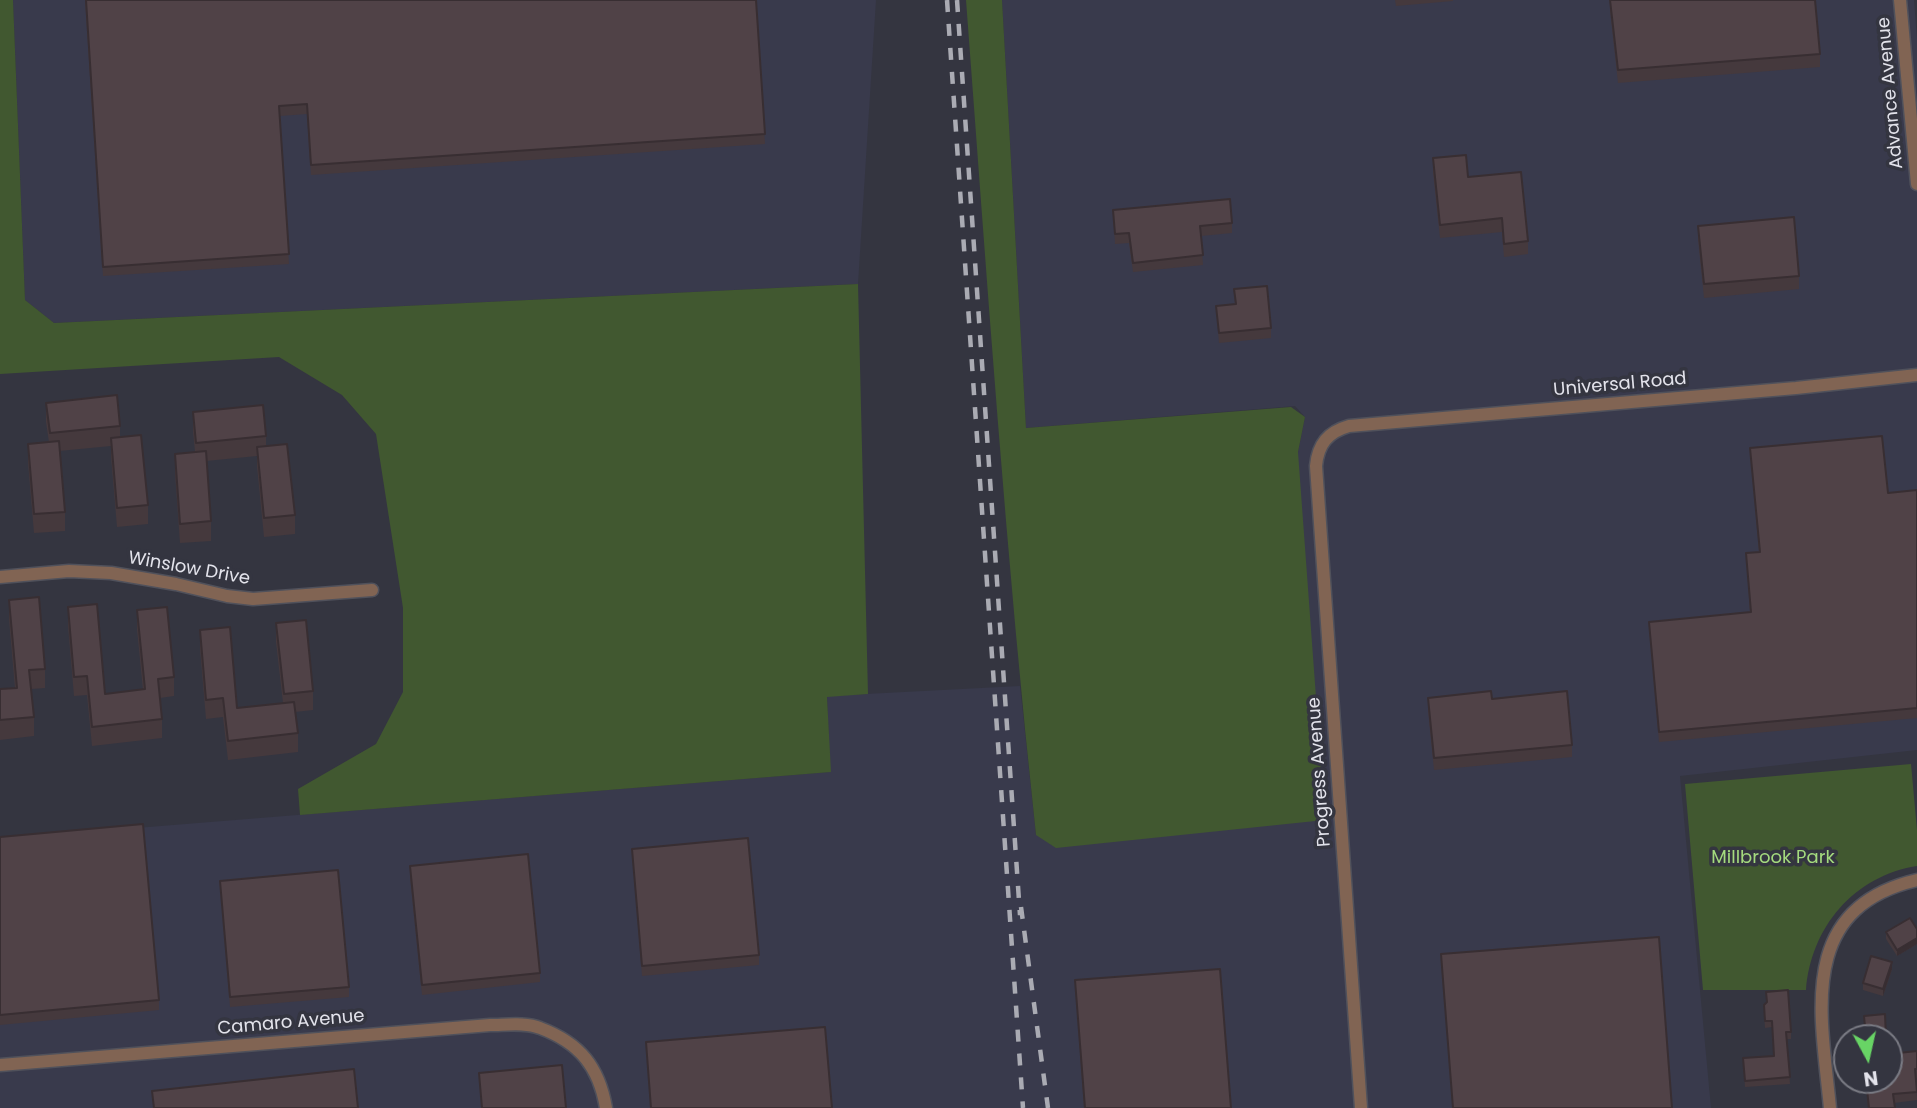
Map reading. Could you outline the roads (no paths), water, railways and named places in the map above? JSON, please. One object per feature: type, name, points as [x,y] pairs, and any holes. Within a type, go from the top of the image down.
[{"type":"street","name":"Advance Avenue","points":[[1900,0],[1917,184]]},
{"type":"street","name":"Universal Road","points":[[1328,436],[1349,426],[1783,390],[1917,375]]},
{"type":"street","name":"Progress Avenue","points":[[1328,436],[1318,450],[1316,466],[1361,1108]]},
{"type":"street","name":"Winslow Drive","points":[[0,577],[69,571],[111,573],[227,596],[253,598],[372,590]]},
{"type":"street","points":[[1830,1108],[1820,996],[1825,961],[1832,941],[1845,921],[1866,901],[1894,885],[1917,880]]},
{"type":"street","name":"Camaro Avenue","points":[[0,1065],[490,1025],[538,1027],[579,1050],[602,1084],[606,1108]]},
{"type":"railway","points":[[947,0],[1023,1108]]},
{"type":"railway","points":[[957,0],[1020,915]]},
{"type":"railway","points":[[1021,907],[1048,1108]]},
{"type":"park label","name":"Millbrook Park","points":[[1773,858]]}]
